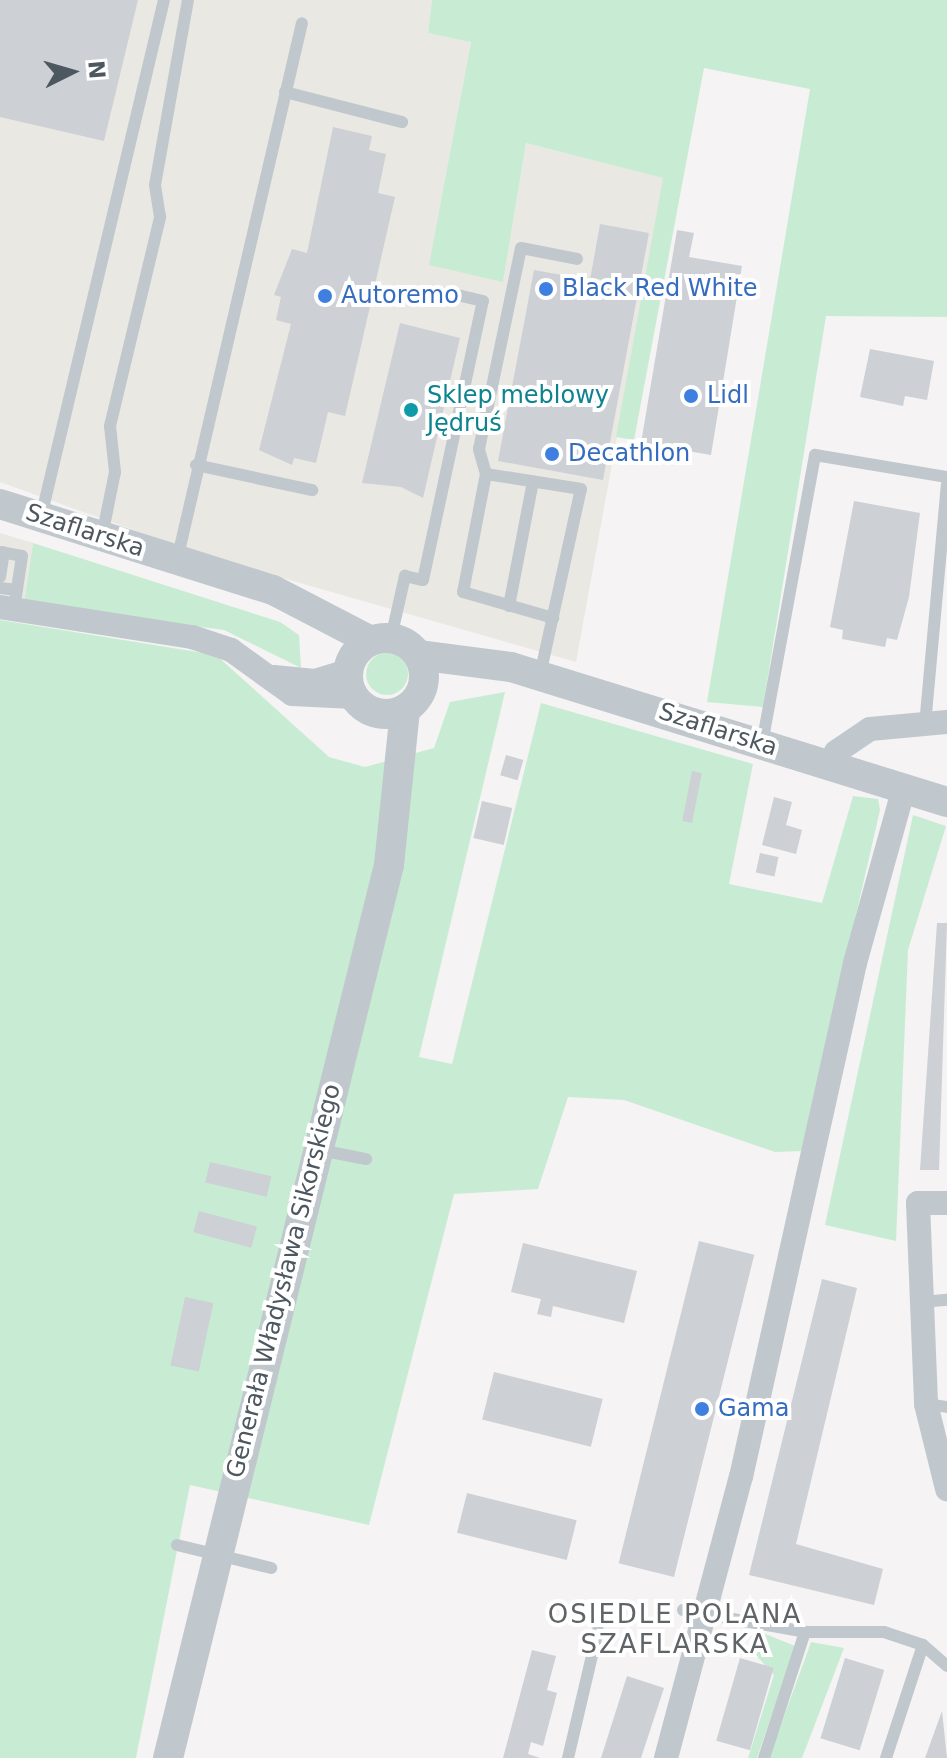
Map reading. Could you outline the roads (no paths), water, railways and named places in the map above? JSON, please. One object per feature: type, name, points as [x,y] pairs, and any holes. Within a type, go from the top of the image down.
[{"type":"street","name":"Szaflarska","points":[[0,504],[177,560],[306,606],[418,655],[540,675],[947,802]]},
{"type":"street","points":[[10,602],[200,639],[231,650],[264,675],[376,691],[487,664]]},
{"type":"street","points":[[306,606],[376,691]]},
{"type":"street","points":[[376,691],[381,640]]},
{"type":"street","name":"Generała Władysława Sikorskiego","points":[[168,1758],[400,803],[376,691],[418,655]]},
{"type":"street","points":[[831,765],[836,752],[870,729],[936,724]]},
{"type":"street","points":[[666,1758],[696,1611],[855,963],[904,788]]},
{"type":"street","points":[[947,1203],[918,1203],[922,1302],[947,1489]]},
{"type":"lane","points":[[41,517],[164,0]]},
{"type":"lane","points":[[102,536],[115,472],[110,426],[160,217],[155,185],[188,0]]},
{"type":"lane","points":[[177,560],[196,465],[302,23]]},
{"type":"lane","points":[[285,92],[402,122]]},
{"type":"lane","points":[[553,618],[463,592],[486,474],[479,449],[521,248],[577,259]]},
{"type":"lane","points":[[381,640],[405,576],[423,580],[483,301],[447,293]]},
{"type":"lane","points":[[762,744],[815,455],[947,477]]},
{"type":"lane","points":[[196,465],[312,490]]},
{"type":"lane","points":[[486,474],[581,489],[540,675]]},
{"type":"lane","points":[[509,606],[533,481]]},
{"type":"lane","points":[[936,724],[947,485]]},
{"type":"lane","points":[[0,577],[2,552],[22,556],[10,602]]},
{"type":"lane","points":[[0,588],[10,602]]},
{"type":"lane","points":[[316,1149],[366,1159]]},
{"type":"lane","points":[[922,1302],[947,1300]]},
{"type":"lane","points":[[177,1545],[271,1568]]},
{"type":"lane","points":[[696,1611],[805,1632],[884,1632],[923,1645],[947,1666]]},
{"type":"lane","points":[[568,1758],[598,1630]]},
{"type":"lane","points":[[764,1758],[805,1632]]},
{"type":"lane","points":[[886,1758],[923,1645]]},
{"type":"place","name":"Black Red White","points":[[546,289]]},
{"type":"place","name":"Autoremo","points":[[325,296]]},
{"type":"place","name":"Lidl","points":[[691,396]]},
{"type":"place","name":"Sklep meblowy Jędruś","points":[[411,410]]},
{"type":"place","name":"Decathlon","points":[[552,454]]},
{"type":"place","name":"Gama","points":[[702,1409]]},
{"type":"district","name":"OSIEDLE POLANA SZAFLARSKA","points":[[675,1630]]}]
